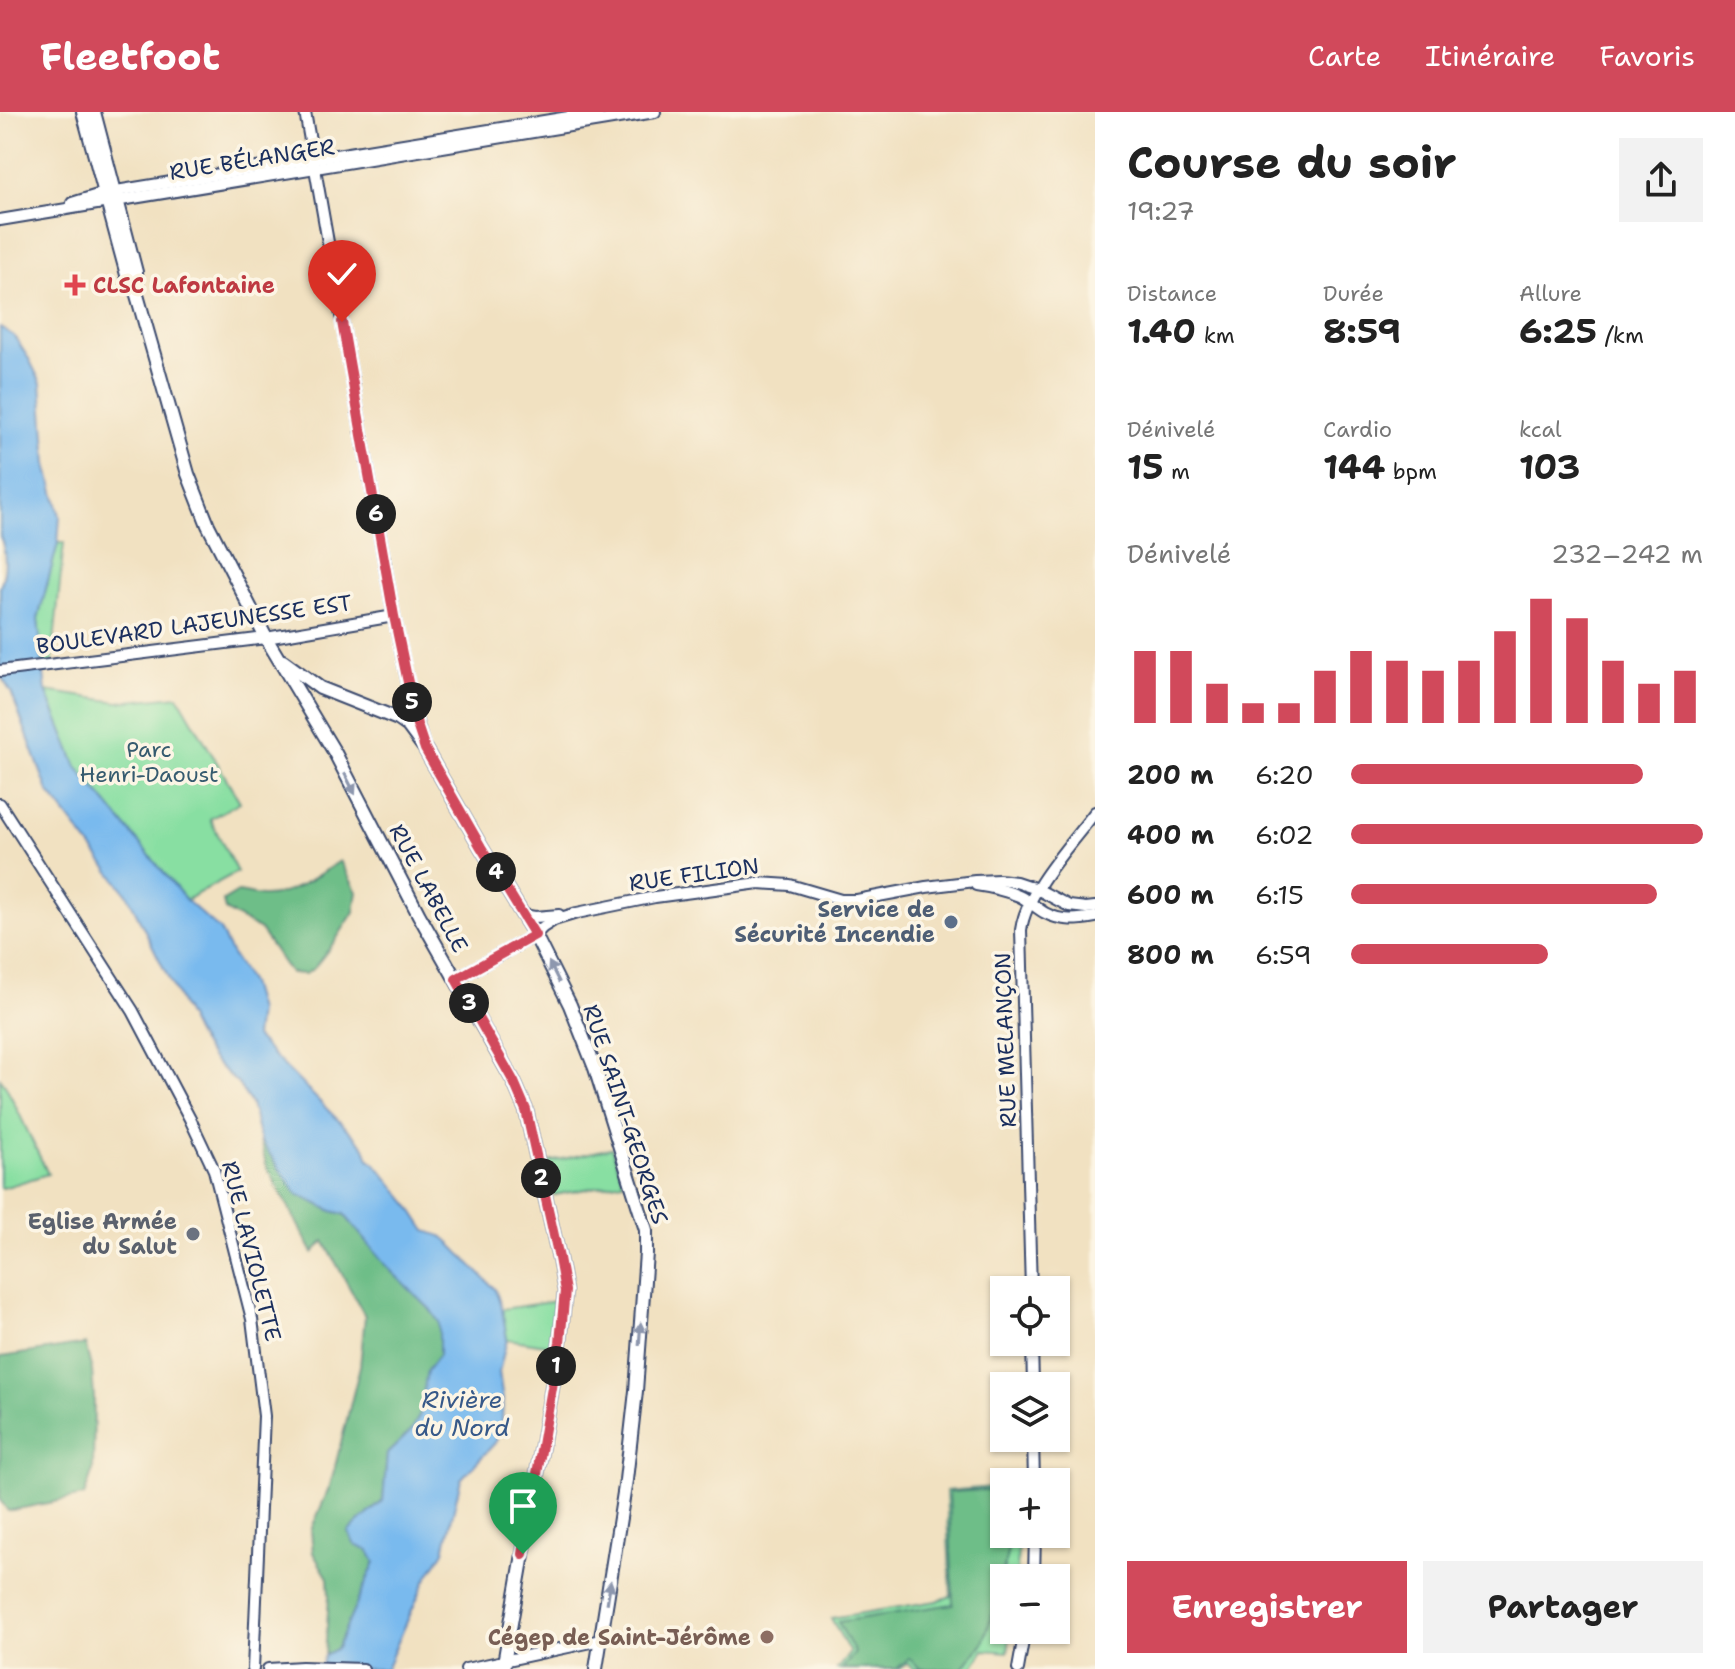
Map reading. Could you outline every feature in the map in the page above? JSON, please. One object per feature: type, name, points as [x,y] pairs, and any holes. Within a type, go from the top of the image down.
[{"type":"main road","points":[[83,112],[111,197]]},
{"type":"main road","points":[[94,112],[111,197]]},
{"type":"main road","name":"RUE LABELLE","points":[[111,197],[127,275],[137,295],[193,490],[266,638],[335,753],[419,915],[514,1082],[526,1110],[565,1291],[560,1342],[503,1666]]},
{"type":"main road","name":"RUE SAINT-GEORGES","points":[[275,654],[320,688],[398,719],[408,726],[425,749],[535,935],[570,1005],[590,1055],[646,1230],[636,1391],[626,1480],[596,1669]]},
{"type":"main road","points":[[313,716],[315,700],[337,695]]},
{"type":"street","name":"RUE SAINT-GEORGES","points":[[305,112],[394,616],[408,687],[425,749]]},
{"type":"street","name":"RUE BÉLANGER","points":[[468,138],[599,112]]},
{"type":"street","name":"RUE BÉLANGER","points":[[0,220],[111,197],[468,138],[655,112]]},
{"type":"street","name":"BOULEVARD LAJEUNESSE EST","points":[[0,671],[266,638],[394,616]]},
{"type":"street","name":"RUE LAVIOLETTE","points":[[0,804],[133,1011],[214,1170],[252,1319],[264,1416],[253,1669]]},
{"type":"street","name":"RUE MELANÇON","points":[[1031,1276],[1021,930],[1023,917],[1037,889],[1095,812]]},
{"type":"street","name":"RUE FILION","points":[[456,979],[535,935],[554,920],[655,897],[759,883],[790,885],[841,900],[857,900],[999,880],[1037,889],[1069,906],[1095,907]]},
{"type":"street","name":"RUE FILION","points":[[954,884],[999,889],[1020,896],[1046,914],[1060,919],[1095,917]]},
{"type":"street","points":[[523,915],[535,917],[577,913]]},
{"type":"street","points":[[466,1669],[503,1666],[601,1640]]},
{"type":"street","points":[[1018,1669],[1022,1644]]},
{"type":"street","points":[[268,1669],[363,1669]]},
{"type":"green space","points":[[58,543],[64,543],[53,664],[42,665],[38,619]]},
{"type":"green space","name":"Parc Henri-Daoust","points":[[46,691],[118,702],[178,696],[240,802],[210,819],[237,872],[186,900],[77,767]]},
{"type":"green space","points":[[340,861],[357,892],[354,912],[314,968],[305,974],[290,973],[260,930],[225,910],[223,901],[238,892],[264,896],[284,892],[304,884]]},
{"type":"green space","points":[[0,1078],[48,1174],[3,1188],[0,1187]]},
{"type":"green space","points":[[260,1140],[297,1193],[344,1214],[389,1269],[439,1322],[439,1355],[427,1371],[421,1414],[412,1430],[387,1454],[383,1501],[348,1532],[369,1551],[375,1562],[337,1648],[325,1655],[328,1578],[313,1553],[311,1530],[330,1486],[341,1443],[360,1366],[365,1316],[324,1241],[313,1253],[266,1165]]},
{"type":"green space","points":[[612,1148],[623,1182],[554,1195],[545,1163]]},
{"type":"green space","points":[[563,1300],[557,1347],[507,1339],[502,1309]]},
{"type":"green space","points":[[85,1344],[94,1397],[93,1470],[84,1496],[8,1511],[0,1500],[0,1357]]},
{"type":"green space","points":[[990,1487],[990,1548],[1018,1548],[1017,1564],[990,1564],[990,1644],[1009,1644],[1008,1652],[984,1650],[972,1669],[914,1669],[907,1663],[900,1669],[837,1669],[850,1653],[831,1618],[951,1596],[946,1491]]},
{"type":"green space","points":[[990,1490],[990,1548],[1008,1548],[1005,1564],[990,1564],[990,1622],[983,1643],[962,1669],[921,1669],[909,1658],[897,1669],[842,1669],[855,1653],[838,1622],[953,1604],[949,1492]]},
{"type":"water","name":"Rivière du Nord","points":[[0,327],[14,336],[41,383],[47,464],[60,516],[58,543],[38,619],[46,691],[77,767],[186,900],[220,930],[250,983],[258,1011],[255,1037],[365,1147],[369,1159],[407,1202],[426,1231],[444,1237],[495,1289],[502,1309],[507,1339],[499,1372],[503,1400],[502,1421],[496,1442],[461,1479],[444,1551],[424,1583],[386,1669],[320,1669],[325,1655],[337,1648],[375,1562],[369,1551],[355,1545],[348,1532],[383,1501],[387,1454],[412,1430],[420,1414],[427,1371],[439,1355],[439,1322],[389,1269],[344,1214],[297,1194],[260,1140],[251,1104],[198,1038],[127,894],[48,791],[11,692],[0,675],[0,587],[5,562],[0,536]]},
{"type":"place","name":"CLSC Lafontaine","points":[[75,285]]},
{"type":"place","name":"Service de Sécurité Incendie","points":[[951,922]]},
{"type":"place","name":"Eglise Armée du Salut","points":[[193,1234]]},
{"type":"place","name":"Cégep de Saint-Jérôme","points":[[767,1637]]},
{"type":"route","points":[[342,322],[394,616],[417,725],[425,749],[535,935],[456,979],[514,1082],[526,1110],[565,1291],[560,1342],[523,1554]]}]
